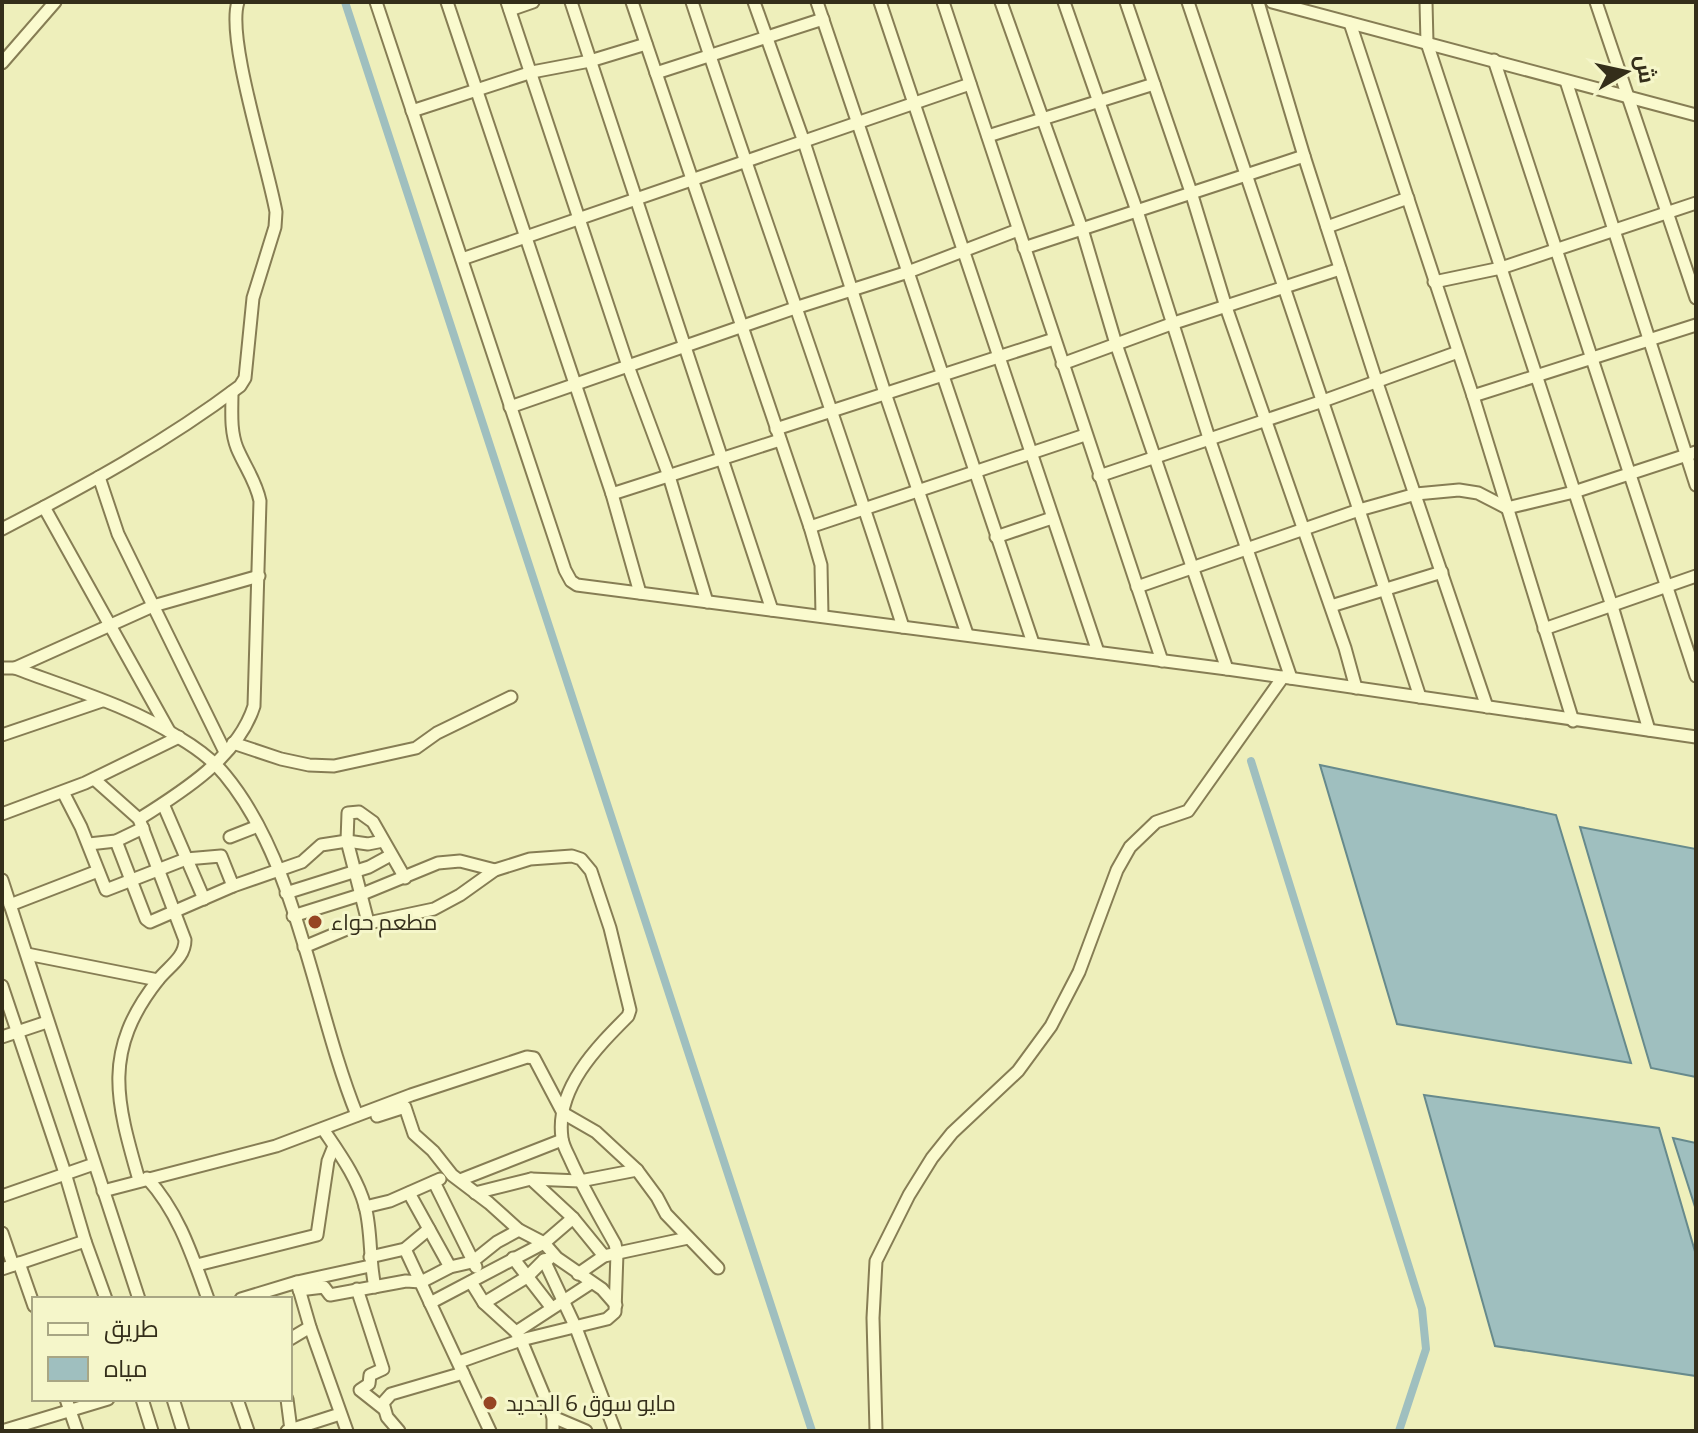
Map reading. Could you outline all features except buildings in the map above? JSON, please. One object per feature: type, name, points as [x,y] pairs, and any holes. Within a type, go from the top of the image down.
[{"type":"street","points":[[2,63],[55,2]]},
{"type":"street","points":[[2,529],[186,426],[240,386],[248,370],[248,334],[253,298],[275,227],[276,212],[236,41],[235,12],[238,2]]},
{"type":"street","points":[[376,2],[571,581],[591,589],[967,634],[1696,737]]},
{"type":"street","points":[[447,2],[576,383],[640,593]]},
{"type":"street","points":[[533,2],[509,6],[628,366],[669,476],[707,602]]},
{"type":"street","points":[[571,2],[772,610]]},
{"type":"street","points":[[632,2],[810,527],[821,565],[822,616]]},
{"type":"street","points":[[692,2],[903,627]]},
{"type":"street","points":[[754,2],[804,142],[967,634]]},
{"type":"street","points":[[817,2],[1033,643]]},
{"type":"street","points":[[880,2],[1098,652]]},
{"type":"street","points":[[943,2],[1162,661]]},
{"type":"street","points":[[1001,2],[1082,229],[1116,344],[1227,669]]},
{"type":"street","points":[[1064,2],[1137,211],[1287,677]]},
{"type":"street","points":[[1126,2],[1356,688]]},
{"type":"street","points":[[1188,2],[1420,697]]},
{"type":"street","points":[[1258,2],[1376,380],[1487,707]]},
{"type":"street","points":[[1272,2],[1696,115]]},
{"type":"street","points":[[1426,2],[1427,43],[1612,606],[1649,730]]},
{"type":"street","points":[[1596,2],[1696,298]]},
{"type":"street","points":[[656,73],[823,19]]},
{"type":"street","points":[[1350,23],[1473,396],[1573,721]]},
{"type":"street","points":[[412,111],[532,72],[590,61],[646,44]]},
{"type":"street","points":[[1494,60],[1696,676]]},
{"type":"street","points":[[1566,81],[1613,229],[1691,454],[1696,485]]},
{"type":"street","points":[[462,259],[970,84]]},
{"type":"street","points":[[988,136],[1154,84]]},
{"type":"street","points":[[1024,248],[1304,156]]},
{"type":"street","points":[[1327,227],[1408,198]]},
{"type":"street","points":[[1434,282],[1501,268],[1696,203]]},
{"type":"street","points":[[510,407],[908,272],[1018,230]]},
{"type":"street","points":[[1062,364],[1171,324],[1340,269]]},
{"type":"street","points":[[1473,396],[1696,325]]},
{"type":"street","points":[[612,494],[722,457],[830,412],[1054,339]]},
{"type":"street","points":[[1099,476],[1458,352]]},
{"type":"street","points":[[89,844],[116,841],[215,764],[248,720],[254,706],[260,501],[232,430],[232,392]]},
{"type":"street","points":[[810,527],[1085,435]]},
{"type":"street","points":[[1137,587],[1359,510],[1416,494],[1459,490],[1478,493],[1507,508],[1574,492],[1691,454]]},
{"type":"street","points":[[99,477],[118,534],[229,748],[298,763],[334,766],[416,748],[437,733],[511,697]]},
{"type":"street","points":[[44,507],[174,734]]},
{"type":"street","points":[[996,537],[1052,518]]},
{"type":"street","points":[[1331,606],[1442,572]]},
{"type":"street","points":[[15,668],[153,606],[259,576]]},
{"type":"street","points":[[1544,629],[1696,576]]},
{"type":"street","points":[[2,668],[15,668],[144,717],[174,734],[215,764],[227,777],[258,826],[278,870],[341,1076],[357,1115]]},
{"type":"street","points":[[876,1431],[873,1318],[876,1261],[909,1195],[952,1133],[1018,1071],[1051,1026],[1079,972],[1117,870],[1130,847],[1156,822],[1188,811],[1287,677]]},
{"type":"street","points":[[2,735],[102,701]]},
{"type":"street","points":[[2,814],[94,779],[174,734]]},
{"type":"street","points":[[94,779],[141,823],[185,940],[185,948],[134,1016],[120,1056],[119,1106],[143,1179],[175,1214],[207,1297]]},
{"type":"street","points":[[63,792],[108,891],[186,859],[221,856],[233,886]]},
{"type":"street","points":[[163,804],[204,899]]},
{"type":"street","points":[[368,922],[347,841],[346,816],[355,811],[369,818],[405,878]]},
{"type":"street","points":[[230,837],[258,826]]},
{"type":"street","points":[[116,841],[148,921],[306,860],[321,845],[383,841]]},
{"type":"street","points":[[286,893],[369,867],[391,855]]},
{"type":"street","points":[[304,947],[368,922],[441,906],[495,870],[545,857],[581,859],[591,871],[610,928],[630,1010],[628,1016],[587,1059],[563,1113],[562,1140],[617,1253],[615,1312],[607,1319],[576,1328],[518,1336]]},
{"type":"street","points":[[293,916],[360,895],[424,868],[452,861],[495,870]]},
{"type":"street","points":[[10,905],[98,871]]},
{"type":"street","points":[[2,880],[138,1297]]},
{"type":"street","points":[[27,954],[158,980]]},
{"type":"street","points":[[2,986],[105,1297]]},
{"type":"street","points":[[2,1037],[47,1022]]},
{"type":"street","points":[[103,1191],[276,1146],[527,1057],[534,1058],[540,1066],[563,1113],[596,1132],[637,1170],[666,1214],[718,1268]]},
{"type":"street","points":[[357,1115],[372,1117],[405,1107],[414,1134],[456,1178],[519,1230],[544,1243],[557,1258],[610,1296],[616,1305]]},
{"type":"street","points":[[323,1129],[351,1171],[365,1207],[375,1287]]},
{"type":"street","points":[[365,1207],[562,1140]]},
{"type":"street","points":[[197,1265],[317,1235],[328,1161],[334,1146]]},
{"type":"street","points":[[2,1196],[94,1164]]},
{"type":"street","points":[[475,1193],[531,1179],[580,1181],[637,1170]]},
{"type":"street","points":[[531,1179],[573,1218],[604,1256]]},
{"type":"street","points":[[434,1182],[481,1275]]},
{"type":"street","points":[[409,1193],[450,1267]]},
{"type":"street","points":[[430,1303],[544,1243],[573,1218]]},
{"type":"street","points":[[250,1297],[298,1286],[405,1249],[429,1229]]},
{"type":"street","points":[[298,1286],[324,1287],[330,1295],[406,1281],[421,1282],[450,1267],[472,1262],[497,1242],[519,1230]]},
{"type":"street","points":[[2,1233],[12,1265],[32,1302]]},
{"type":"street","points":[[578,1274],[604,1256],[688,1238]]},
{"type":"street","points":[[12,1265],[85,1241]]},
{"type":"street","points":[[405,1249],[490,1431]]},
{"type":"street","points":[[513,1258],[551,1307]]},
{"type":"street","points":[[484,1303],[527,1277],[544,1260],[557,1258]]},
{"type":"street","points":[[544,1260],[576,1328],[613,1431]]},
{"type":"street","points":[[471,1282],[484,1303],[518,1336],[553,1417],[553,1431]]},
{"type":"street","points":[[384,1409],[383,1403],[391,1394],[461,1368],[518,1336],[551,1307],[591,1283]]},
{"type":"street","points":[[298,1286],[347,1431]]},
{"type":"street","points":[[357,1289],[383,1369],[370,1375],[369,1384],[360,1390],[384,1409],[399,1431]]},
{"type":"street","points":[[292,1338],[310,1327]]},
{"type":"street","points":[[2,1423],[4,1431],[68,1404],[92,1401]]},
{"type":"street","points":[[143,1401],[152,1431]]},
{"type":"street","points":[[174,1401],[183,1431]]},
{"type":"street","points":[[238,1401],[248,1431]]},
{"type":"street","points":[[287,1401],[289,1430],[315,1427],[340,1414]]},
{"type":"street","points":[[68,1404],[77,1431]]},
{"type":"street","points":[[553,1417],[586,1431]]},
{"type":"water","points":[[1320,765],[1556,815],[1631,1063],[1397,1024]]},
{"type":"water","points":[[1580,827],[1696,849],[1696,1077],[1651,1068]]},
{"type":"water","points":[[1424,1095],[1659,1128],[1696,1255],[1696,1376],[1495,1346]]},
{"type":"water","points":[[1673,1138],[1696,1143],[1696,1210]]},
{"type":"waterway","points":[[345,2],[812,1431]]},
{"type":"waterway","points":[[1251,761],[1422,1309],[1426,1349],[1399,1431]]},
{"type":"place","name":"مطعم حواء","points":[[315,922]]},
{"type":"place","name":"مايو سوق 6 الجديد","points":[[490,1403]]}]
